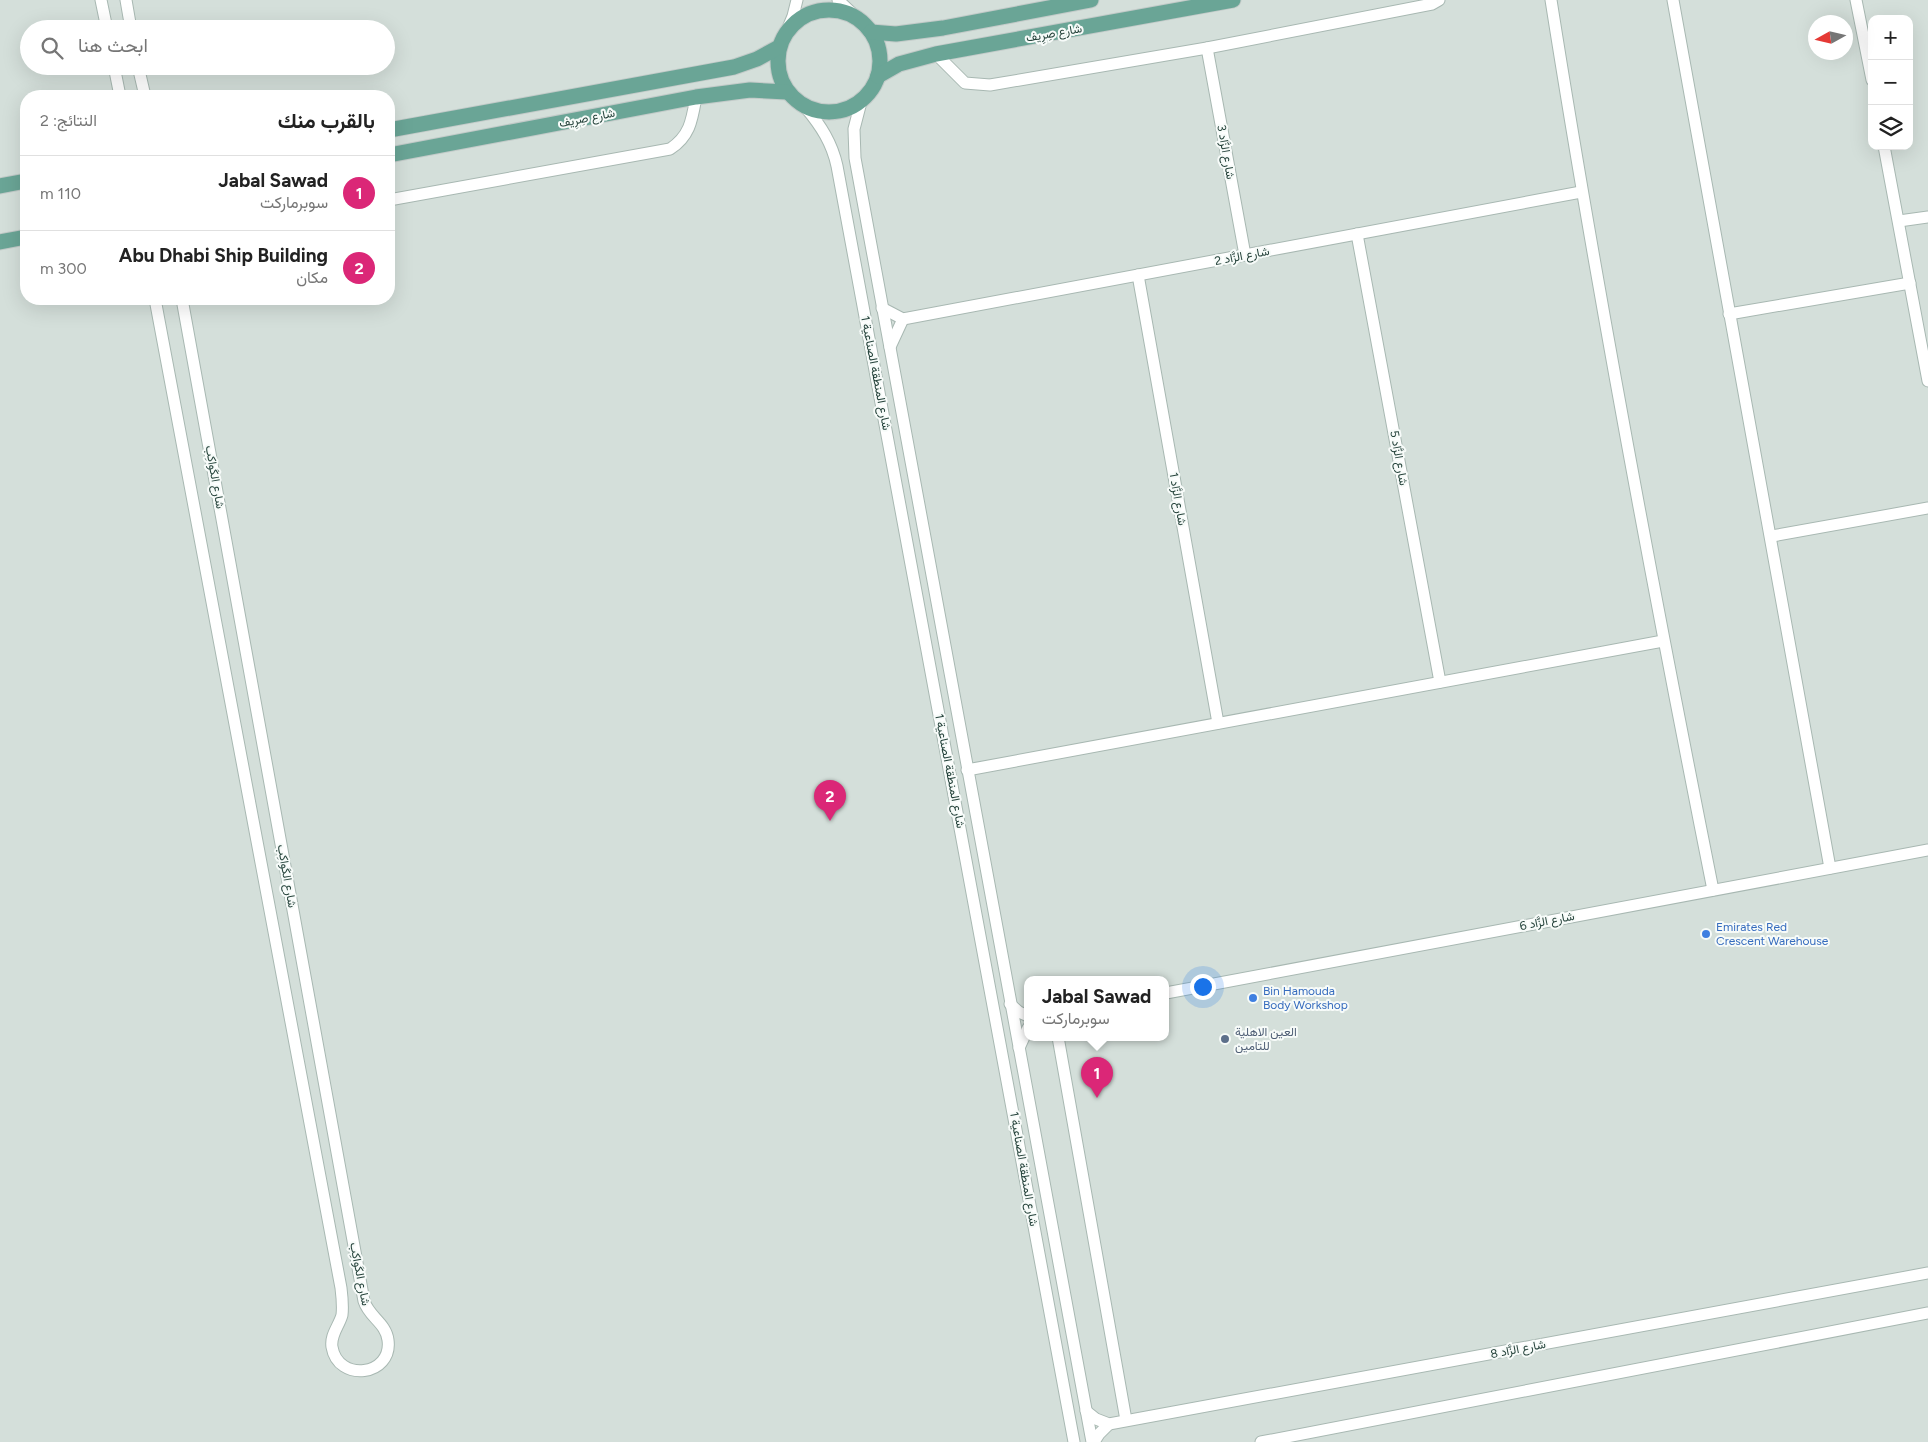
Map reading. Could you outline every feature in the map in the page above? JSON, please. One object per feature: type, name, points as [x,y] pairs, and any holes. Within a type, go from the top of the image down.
[{"type":"main road","name":"شارع صِرِيف","points":[[871,32],[896,34],[943,28],[1091,0]]},
{"type":"main road","name":"شارع صِرِيف","points":[[878,76],[899,64],[936,54],[1233,0]]},
{"type":"main road","points":[[826,10],[842,11],[857,18],[871,32],[878,45],[880,61],[878,76],[869,95],[849,109],[835,113],[820,113],[806,108],[787,92],[780,78],[777,63],[779,47],[786,33],[796,21],[810,13],[826,10]]},
{"type":"main road","name":"شارع صِرِيف","points":[[395,129],[734,67],[757,60],[779,47]]},
{"type":"main road","name":"شارع صِرِيف","points":[[395,154],[744,90],[787,92]]},
{"type":"main road","points":[[0,186],[20,182]]},
{"type":"main road","points":[[0,242],[20,238]]},
{"type":"street","points":[[101,0],[105,20]]},
{"type":"street","points":[[126,0],[129,20]]},
{"type":"street","points":[[786,33],[794,16],[797,0]]},
{"type":"street","points":[[838,0],[857,18]]},
{"type":"street","points":[[936,54],[965,83],[990,85],[1207,48],[1432,4],[1439,0]]},
{"type":"street","points":[[1551,0],[1581,192],[1663,641],[1713,890]]},
{"type":"street","points":[[1673,0],[1729,314],[1772,536],[1830,868]]},
{"type":"street","points":[[1856,0],[1868,60]]},
{"type":"street","name":"شارع الزَّاد 3","points":[[1207,48],[1245,255]]},
{"type":"street","points":[[116,75],[119,90]]},
{"type":"street","points":[[140,75],[143,90]]},
{"type":"street","points":[[395,199],[670,149],[679,143],[690,127],[696,98]]},
{"type":"street","name":"شارع المنطقة الصناعية 1","points":[[861,102],[854,129],[854,148],[1018,1048],[1093,1442]]},
{"type":"street","name":"شارع المنطقة الصناعية 1","points":[[806,108],[829,140],[837,166],[1074,1442]]},
{"type":"street","points":[[1885,150],[1928,381]]},
{"type":"street","name":"شارع الزَّاد 2","points":[[903,319],[1581,192]]},
{"type":"street","points":[[1899,222],[1928,217]]},
{"type":"street","name":"شارع الزَّاد 5","points":[[1357,234],[1440,682]]},
{"type":"street","name":"شارع الزَّاد 1","points":[[1138,275],[1218,723]]},
{"type":"street","points":[[1729,314],[1910,283]]},
{"type":"street","name":"شارع الكَواكِب","points":[[156,305],[342,1288],[342,1313],[339,1324],[333,1334],[332,1345],[335,1356],[342,1365],[352,1371],[363,1372],[374,1368],[383,1361],[388,1350],[388,1339],[384,1328],[367,1310],[364,1301],[183,305]]},
{"type":"street","points":[[882,308],[903,319],[889,348]]},
{"type":"street","points":[[1772,536],[1928,508]]},
{"type":"street","points":[[967,770],[1663,641]]},
{"type":"street","name":"شارع الزَّاد 6","points":[[1169,992],[1928,850]]},
{"type":"street","points":[[1010,1004],[1024,1014]]},
{"type":"street","points":[[1018,1048],[1024,1036]]},
{"type":"street","points":[[1059,1041],[1126,1420]]},
{"type":"street","name":"شارع الزَّاد 8","points":[[1109,1424],[1928,1273]]},
{"type":"street","points":[[1261,1442],[1928,1313]]},
{"type":"street","points":[[1086,1411],[1096,1419],[1109,1424],[1093,1442]]},
{"type":"shaded area","points":[[0,0],[1928,0],[1928,1442],[0,1442]]},
{"type":"place","name":"Abu Dhabi Ship Building","points":[[830,821]]},
{"type":"place","name":"Emirates Red Crescent Warehouse","points":[[1706,934]]},
{"type":"place","name":"Bin Hamouda Body Workshop","points":[[1253,998]]},
{"type":"place","name":"العين الاهلية للتامين","points":[[1225,1039]]},
{"type":"place","name":"Jabal Sawad","points":[[1097,1098]]}]
